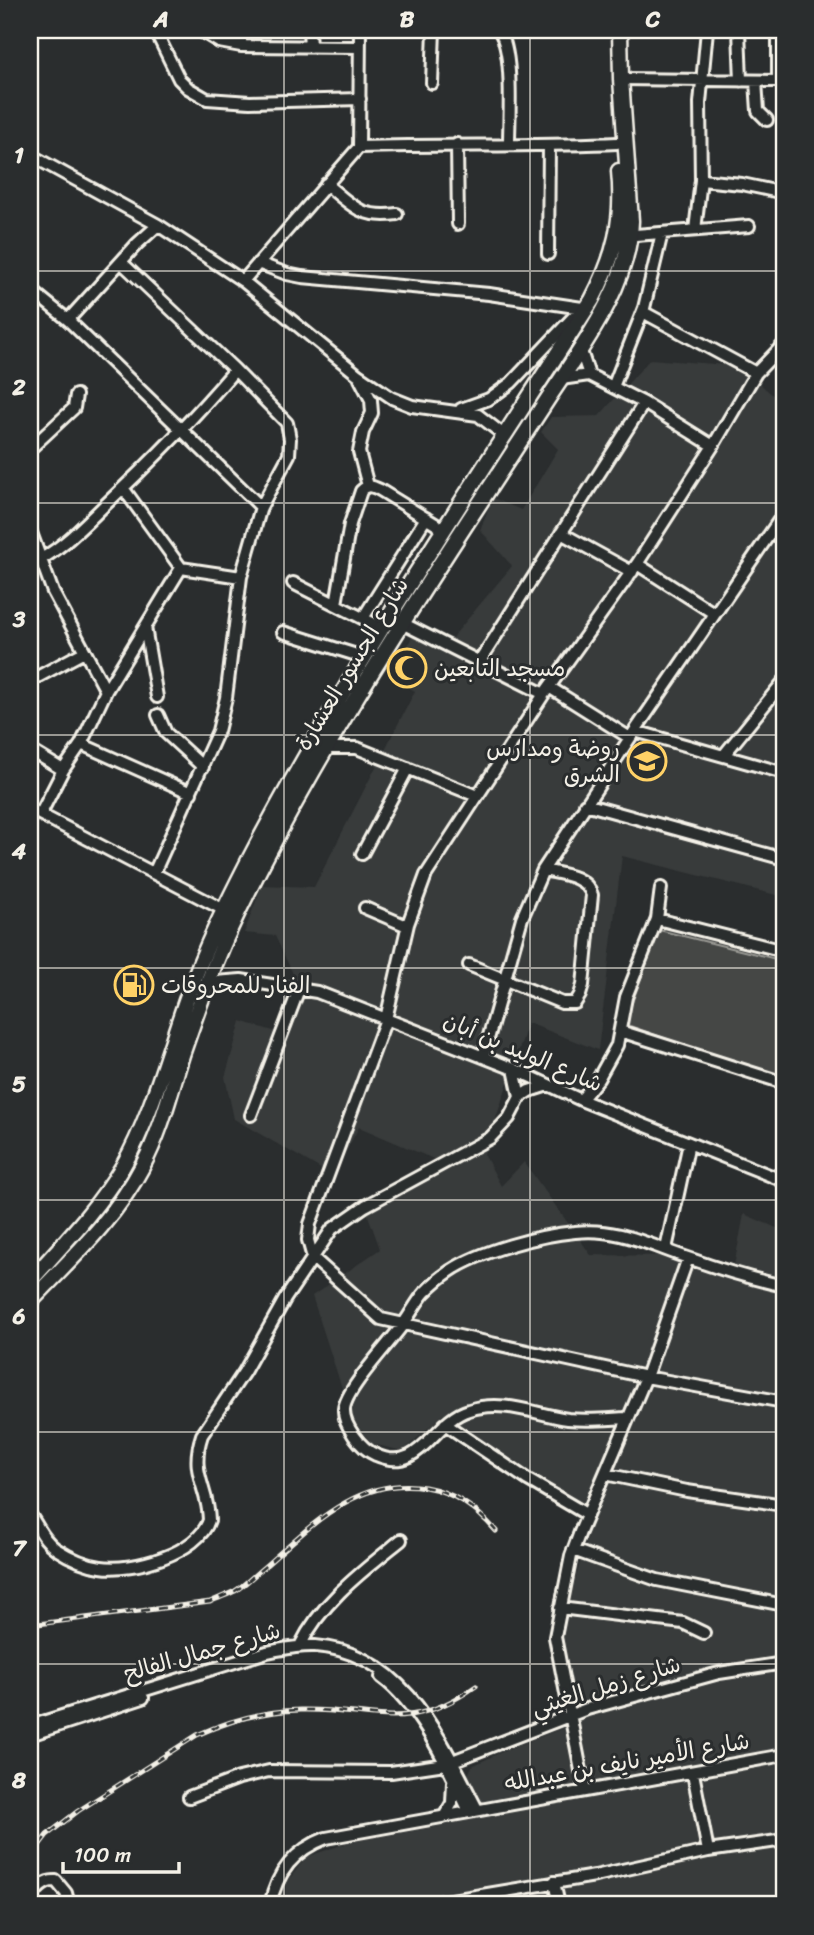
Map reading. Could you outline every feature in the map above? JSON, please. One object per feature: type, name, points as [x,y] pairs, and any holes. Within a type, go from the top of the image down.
[{"type":"main road","name":"شارع الجسور العشارة","points":[[30,1302],[103,1223],[129,1190],[141,1169],[159,1128],[216,959],[254,866],[312,742],[587,304],[624,236],[612,85],[611,30]]},
{"type":"main road","name":"شارع الجسور العشارة","points":[[30,1281],[93,1210],[128,1156],[195,978],[226,911],[402,623],[561,379],[614,289],[631,202],[621,79],[620,30]]},
{"type":"street","points":[[155,30],[178,79],[207,99],[250,102],[360,99]]},
{"type":"street","points":[[199,30],[219,42],[241,46],[359,47]]},
{"type":"street","points":[[241,30],[241,46]]},
{"type":"street","points":[[309,30],[310,47]]},
{"type":"street","points":[[243,281],[359,147],[360,30]]},
{"type":"street","points":[[432,83],[434,30]]},
{"type":"street","points":[[499,30],[505,41],[509,80],[509,144]]},
{"type":"street","points":[[695,230],[701,180],[700,113],[707,30]]},
{"type":"street","points":[[739,30],[741,81]]},
{"type":"street","points":[[621,79],[781,81],[778,30]]},
{"type":"street","points":[[756,81],[758,111],[766,120]]},
{"type":"street","points":[[359,147],[457,144],[549,146],[617,142]]},
{"type":"street","points":[[457,144],[458,224]]},
{"type":"street","points":[[548,254],[549,146]]},
{"type":"street","points":[[30,151],[34,157],[158,225],[243,281],[357,374],[392,398],[412,406],[478,415],[505,436]]},
{"type":"street","points":[[701,180],[750,185],[784,193]]},
{"type":"street","points":[[326,184],[364,214],[397,214]]},
{"type":"street","points":[[68,320],[137,244],[158,225]]},
{"type":"street","points":[[624,236],[749,226]]},
{"type":"street","points":[[613,387],[643,312],[662,233]]},
{"type":"street","points":[[121,262],[235,370],[287,424],[290,439],[289,455],[261,507],[241,577],[226,698],[218,732],[154,873]]},
{"type":"street","points":[[258,263],[302,277],[587,304]]},
{"type":"street","points":[[30,289],[68,320],[261,507]]},
{"type":"street","points":[[455,411],[489,399],[511,383],[587,304]]},
{"type":"street","points":[[643,312],[756,373]]},
{"type":"street","points":[[784,344],[756,373],[713,446],[634,568],[546,690],[426,875],[407,926],[386,1019],[310,1224],[308,1240],[313,1258],[381,1319],[646,1377],[784,1402]]},
{"type":"street","points":[[580,348],[589,375]]},
{"type":"street","points":[[35,562],[57,550],[182,432],[235,370]]},
{"type":"street","points":[[357,374],[371,400],[372,413],[363,432],[359,452],[368,486]]},
{"type":"street","points":[[561,379],[589,375],[644,403],[713,446]]},
{"type":"street","points":[[30,449],[71,411],[76,395]]},
{"type":"street","points":[[480,661],[644,403]]},
{"type":"street","points":[[368,486],[380,490],[445,530]]},
{"type":"street","points":[[336,604],[350,524],[361,491],[368,486]]},
{"type":"street","points":[[123,488],[181,568],[241,577]]},
{"type":"street","points":[[483,1057],[529,899],[543,870],[585,804],[784,513]]},
{"type":"street","points":[[363,618],[426,518]]},
{"type":"street","points":[[30,530],[35,562],[106,691]]},
{"type":"street","points":[[561,533],[634,568],[715,614]]},
{"type":"street","points":[[41,813],[63,770],[81,744],[106,691],[181,568]]},
{"type":"street","points":[[293,583],[382,628]]},
{"type":"street","points":[[402,623],[546,690],[632,735],[724,755],[784,773]]},
{"type":"street","points":[[145,627],[157,697]]},
{"type":"street","points":[[283,632],[363,657]]},
{"type":"street","points":[[30,681],[84,652]]},
{"type":"street","points":[[724,755],[784,681]]},
{"type":"street","points":[[158,715],[166,733],[203,767]]},
{"type":"street","points":[[81,744],[191,793]]},
{"type":"street","points":[[327,748],[353,747],[477,796]]},
{"type":"street","points":[[30,750],[63,770]]},
{"type":"street","points":[[362,854],[408,768]]},
{"type":"street","points":[[585,804],[784,859]]},
{"type":"street","points":[[30,809],[226,911]]},
{"type":"street","points":[[469,965],[569,1004],[575,1003],[580,995],[592,895],[590,887],[583,882],[543,870]]},
{"type":"street","points":[[581,1100],[617,1045],[626,997],[657,919],[662,888]]},
{"type":"street","points":[[365,908],[407,926]]},
{"type":"street","points":[[657,919],[784,951]]},
{"type":"street","points":[[216,959],[223,971],[241,980]]},
{"type":"street","name":"شارع الوليد بن أبان","points":[[204,989],[215,982],[241,980],[317,992],[514,1069],[581,1100],[784,1181]]},
{"type":"street","points":[[251,1115],[299,989]]},
{"type":"street","points":[[620,1031],[784,1083]]},
{"type":"street","points":[[514,1069],[520,1097]]},
{"type":"street","points":[[30,1515],[48,1543],[84,1563],[101,1567],[145,1563],[176,1552],[198,1538],[207,1529],[209,1520],[197,1464],[202,1435],[244,1372],[285,1299],[322,1241],[339,1222],[365,1206],[490,1138],[509,1118],[520,1097],[548,1085]]},
{"type":"street","points":[[666,1249],[690,1143]]},
{"type":"street","points":[[626,1418],[578,1420],[518,1408],[478,1407],[462,1412],[445,1424],[417,1454],[398,1459],[377,1456],[368,1450],[358,1440],[346,1420],[344,1410],[350,1392],[424,1293],[451,1270],[521,1242],[555,1234],[596,1231],[620,1233],[688,1258],[784,1286]]},
{"type":"street","points":[[585,1791],[555,1637],[560,1608],[573,1550],[586,1514],[646,1377],[688,1258]]},
{"type":"street","points":[[445,1424],[528,1480],[586,1514]]},
{"type":"street","points":[[605,1474],[687,1491],[784,1505]]},
{"type":"street","points":[[300,1646],[309,1628],[340,1594],[401,1540]]},
{"type":"street","points":[[573,1550],[657,1580],[784,1605]]},
{"type":"street","points":[[560,1608],[683,1623],[704,1633]]},
{"type":"street","name":"شارع جمال الفالح","points":[[30,1726],[267,1652],[300,1646],[334,1648],[359,1656],[389,1675],[425,1713],[473,1810]]},
{"type":"street","name":"شارع جمال الفالح","points":[[30,1735],[270,1656],[310,1651],[341,1656],[386,1680],[416,1715],[449,1763],[454,1779],[473,1810]]},
{"type":"street","name":"شارع زمل الغيثي","points":[[189,1797],[239,1778],[270,1771],[391,1772],[449,1763],[569,1716],[706,1676],[784,1663]]},
{"type":"street","name":"شارع الأمير نايف بن عبدالله","points":[[270,1905],[278,1879],[296,1854],[310,1844],[326,1838],[784,1755]]},
{"type":"street","points":[[693,1773],[708,1851]]},
{"type":"street","points":[[445,1815],[452,1803],[454,1779]]},
{"type":"street","points":[[422,1905],[708,1851],[784,1840]]},
{"type":"street","points":[[30,1901],[40,1886],[51,1881],[62,1886],[69,1905]]},
{"type":"street","points":[[554,1882],[559,1905]]},
{"type":"shaded area","points":[[650,359],[740,366],[784,405],[784,897],[622,856],[598,1050],[528,1023],[484,1154],[501,1186],[524,1162],[591,1255],[677,1256],[733,1271],[744,1214],[784,1231],[784,1905],[275,1905],[287,1882],[306,1857],[353,1841],[445,1825],[472,1766],[578,1722],[561,1628],[594,1514],[444,1414],[403,1451],[372,1444],[352,1419],[312,1296],[380,1249],[366,1210],[452,1167],[359,1127],[333,1176],[234,1119],[225,1077],[241,1021],[286,1035],[301,991],[275,936],[244,933],[262,885],[314,887],[415,691],[388,676],[416,631],[446,645],[512,566],[480,530],[493,498],[521,510],[558,449],[541,432],[551,417],[599,416]]},
{"type":"shaded area","points":[[659,930],[784,961],[784,1080],[624,1024]]},
{"type":"railway","points":[[30,1625],[210,1602],[239,1589],[299,1536],[336,1508],[378,1489],[400,1486],[436,1489],[473,1509],[496,1531]]},
{"type":"railway","points":[[30,1857],[47,1835],[78,1811],[209,1730],[247,1717],[286,1711],[326,1710],[390,1716],[409,1715],[429,1711],[476,1686]]},
{"type":"place","name":"مسجد التابعين","points":[[407,668]]},
{"type":"place","name":"روضة ومدارس الشرق","points":[[647,761]]},
{"type":"place","name":"الفنار للمحروقات","points":[[134,985]]}]
